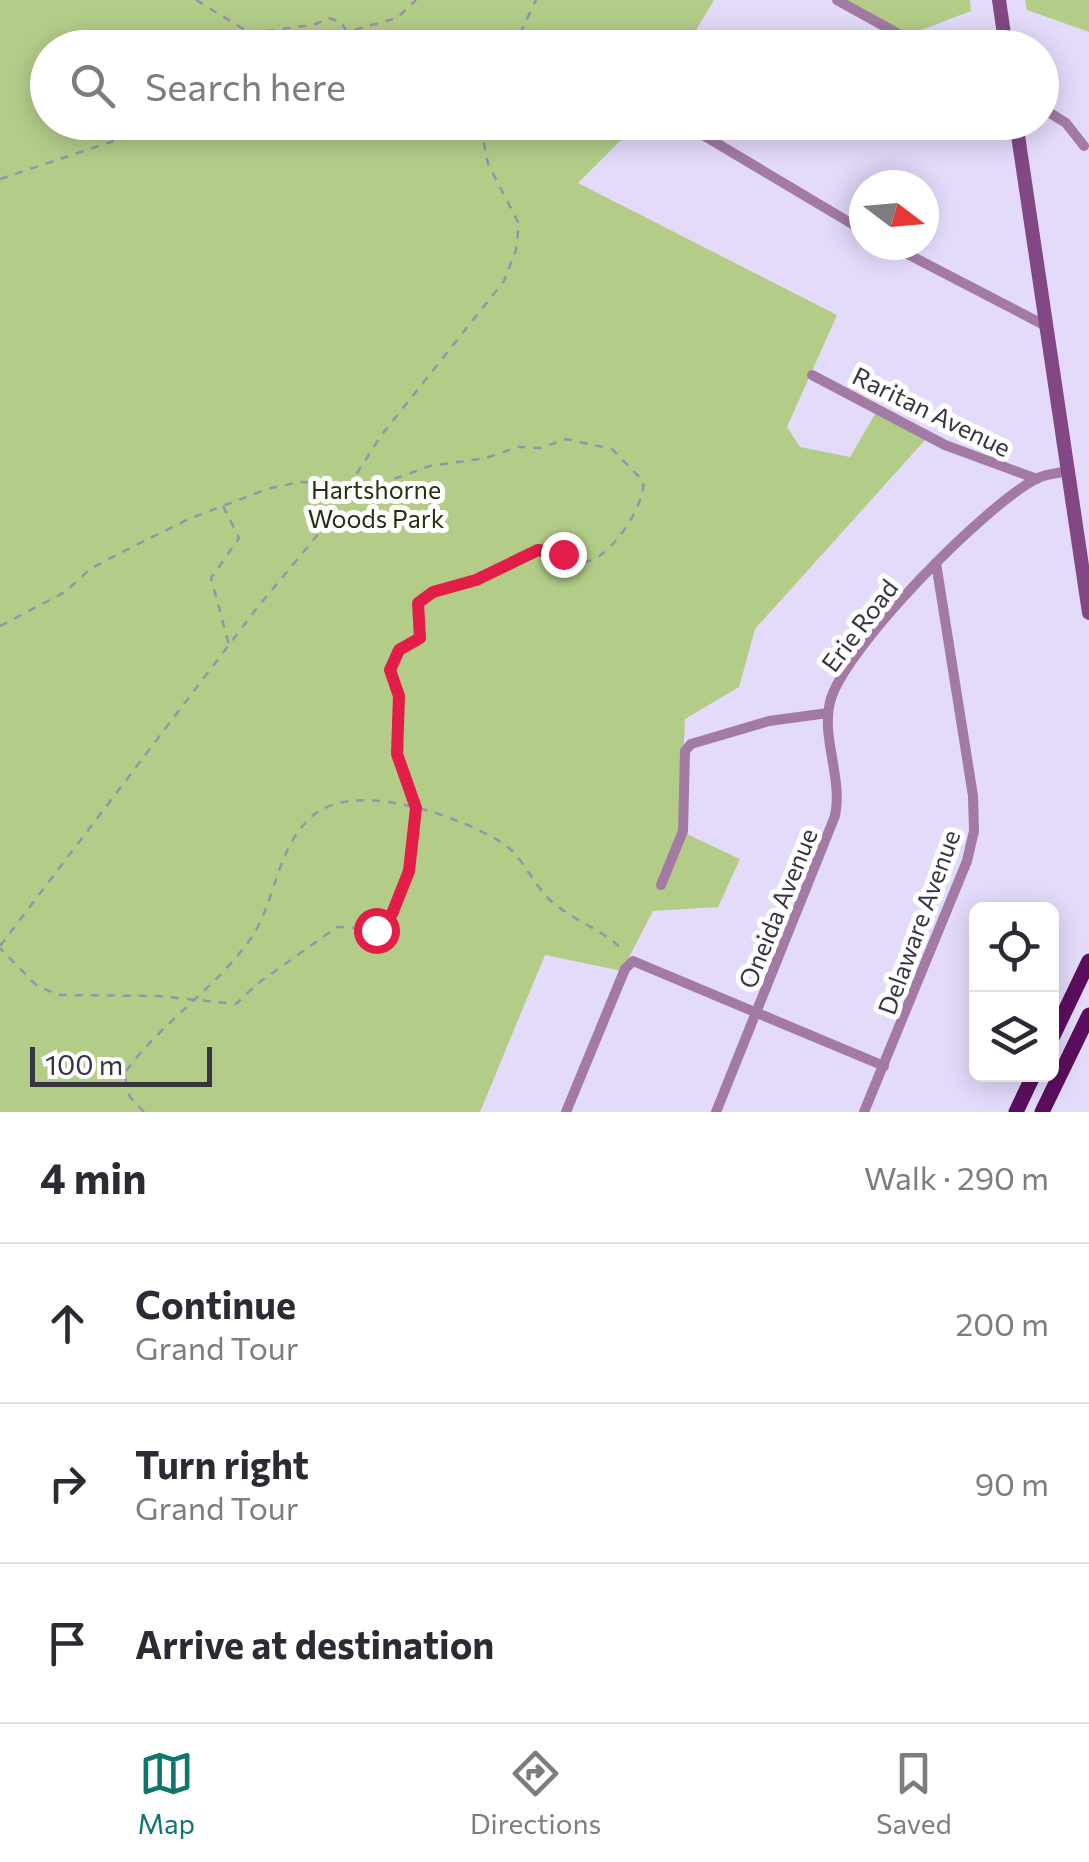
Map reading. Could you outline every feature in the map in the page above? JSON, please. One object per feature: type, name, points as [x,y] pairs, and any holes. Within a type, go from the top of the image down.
[{"type":"highway","points":[[1059,1023],[1089,960]]},
{"type":"highway","points":[[1042,1112],[1089,1015]]},
{"type":"highway","points":[[1016,1112],[1030,1082]]},
{"type":"main road","points":[[999,0],[1003,30]]},
{"type":"main road","points":[[1019,140],[1089,613]]},
{"type":"street","points":[[837,0],[891,30]]},
{"type":"street","points":[[1059,119],[1084,146]]},
{"type":"street","points":[[711,140],[849,222]]},
{"type":"street","points":[[919,260],[1046,326]]},
{"type":"street","name":"Raritan Avenue","points":[[812,375],[944,445],[1037,478]]},
{"type":"street","name":"Erie Road","points":[[828,714],[836,686],[872,634],[936,563],[1037,478],[1068,471]]},
{"type":"street","name":"Delaware Avenue","points":[[864,1112],[967,861],[974,831],[974,796],[936,563]]},
{"type":"street","points":[[662,885],[682,831],[685,751],[690,744],[769,721],[828,714]]},
{"type":"street","name":"Oneida Avenue","points":[[716,1112],[835,816],[838,786],[828,714]]},
{"type":"street","points":[[566,1112],[624,970],[633,961],[884,1066]]},
{"type":"path","points":[[196,0],[244,30]]},
{"type":"path","points":[[354,30],[397,18],[416,0]]},
{"type":"path","points":[[522,30],[536,0]]},
{"type":"path","points":[[278,30],[313,25],[329,18],[341,22],[346,30]]},
{"type":"path","points":[[0,179],[118,140]]},
{"type":"path","points":[[0,626],[65,592],[90,569],[223,504],[299,482],[348,482],[369,488],[430,466],[486,458],[518,447],[541,448],[566,439],[612,449],[642,481],[640,505],[609,549],[582,562],[552,550],[538,550],[476,580],[433,592],[418,603],[420,638],[399,650],[390,670],[399,696],[397,754],[416,808],[412,862],[383,926],[372,930],[337,927],[257,984],[240,1004],[50,993],[0,947],[229,645],[320,532],[348,482],[482,311],[512,260],[519,237],[516,210],[488,164],[483,140]]},
{"type":"path","points":[[223,504],[238,538],[214,570],[210,584],[229,645]]},
{"type":"path","points":[[144,1112],[130,1097],[124,1074],[141,1050],[251,939],[286,849],[310,818],[335,800],[416,808],[504,844],[550,900],[619,946],[633,961]]},
{"type":"green space","name":"Hartshorne Woods Park","points":[[0,0],[714,0],[696,30],[30,30],[30,140],[621,140],[578,183],[837,315],[787,427],[800,447],[850,457],[875,414],[926,439],[755,629],[739,687],[685,719],[680,831],[740,859],[718,907],[653,911],[622,971],[545,955],[480,1112],[0,1112]]},
{"type":"green space","points":[[836,0],[970,0],[971,11],[921,30],[890,30]]},
{"type":"green space","points":[[1025,0],[1089,0],[1089,32],[1027,10]]},
{"type":"route","points":[[376,930],[392,914],[413,857],[416,798],[397,754],[399,696],[390,670],[399,650],[420,638],[418,603],[433,592],[476,580],[538,550],[563,554]]}]
